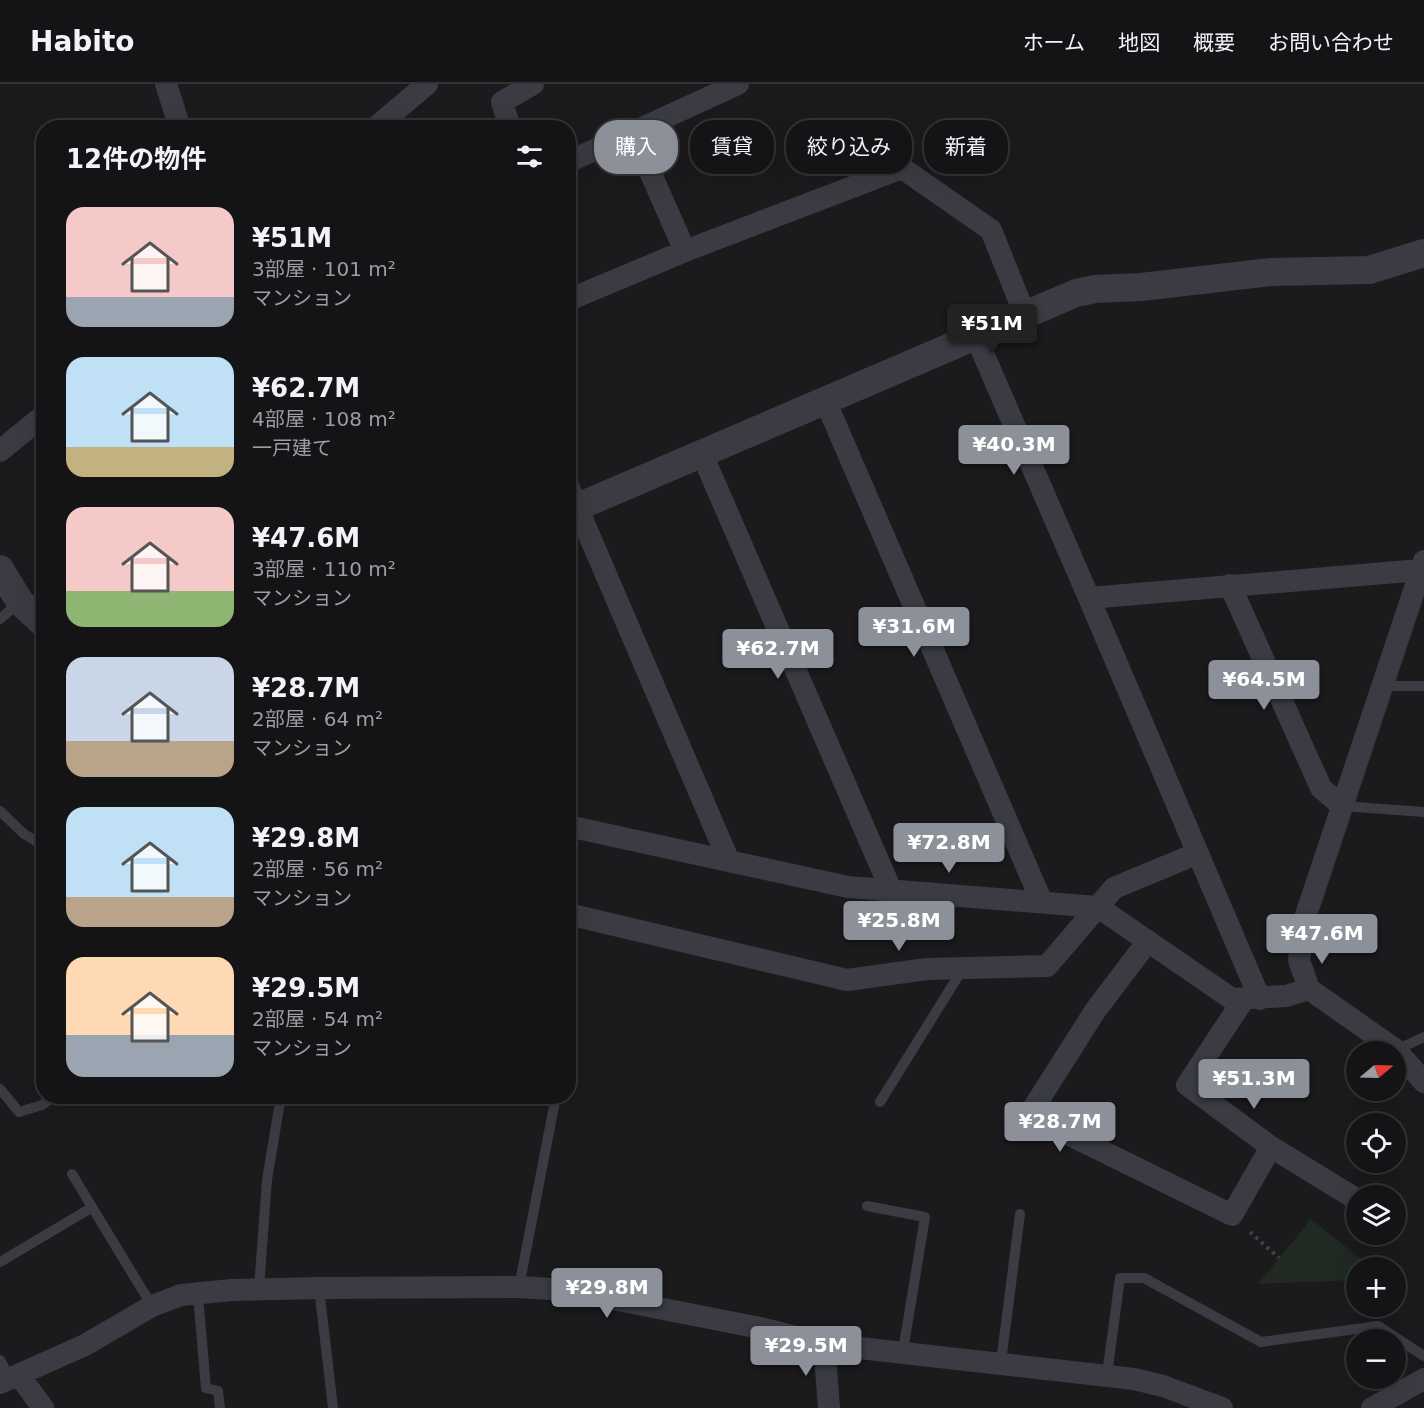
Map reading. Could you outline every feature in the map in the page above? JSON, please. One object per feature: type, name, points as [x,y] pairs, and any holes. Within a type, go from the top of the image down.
[{"type":"street","points":[[166,84],[177,120]]},
{"type":"street","points":[[384,120],[427,84]]},
{"type":"street","points":[[508,120],[502,102],[533,84]]},
{"type":"street","points":[[661,120],[738,84]]},
{"type":"street","points":[[576,158],[594,150]]},
{"type":"street","points":[[576,297],[685,251],[902,168],[991,230],[1025,315]]},
{"type":"street","points":[[651,174],[685,251]]},
{"type":"street","points":[[576,499],[702,454],[1076,294],[1095,289],[1271,272],[1369,270],[1424,253]]},
{"type":"street","points":[[976,337],[1198,852],[1252,999]]},
{"type":"street","points":[[825,400],[1041,900]]},
{"type":"street","points":[[0,451],[36,422]]},
{"type":"street","points":[[702,454],[891,890]]},
{"type":"street","points":[[576,512],[728,859]]},
{"type":"street","points":[[1089,598],[1422,566],[1304,921],[1299,960],[1309,989],[1382,1041]]},
{"type":"street","points":[[0,569],[10,610],[36,621]]},
{"type":"street","points":[[1230,585],[1321,788],[1342,806]]},
{"type":"street","points":[[576,828],[848,887],[1041,900],[1098,907],[1232,999],[1286,996],[1309,989]]},
{"type":"street","points":[[576,916],[847,980],[927,969],[962,970],[1047,966],[1114,888],[1198,852]]},
{"type":"street","points":[[1148,941],[1095,1011],[1029,1115],[1232,1215],[1271,1147]]},
{"type":"street","points":[[1252,999],[1187,1085],[1271,1147],[1346,1193]]},
{"type":"street","points":[[1406,1062],[1424,1082]]},
{"type":"street","points":[[43,1408],[7,1374],[85,1345],[152,1306],[181,1295],[259,1288],[519,1287],[567,1290],[760,1328],[824,1344],[1107,1374],[1163,1386],[1222,1408]]},
{"type":"street","points":[[824,1344],[828,1408]]},
{"type":"street","points":[[1372,1408],[1424,1379]]},
{"type":"lane","points":[[1382,686],[1424,686]]},
{"type":"lane","points":[[1342,806],[1424,812]]},
{"type":"lane","points":[[0,811],[24,834],[36,841]]},
{"type":"lane","points":[[880,1102],[962,970]]},
{"type":"lane","points":[[1406,1045],[1424,1037]]},
{"type":"lane","points":[[0,1089],[19,1112],[43,1104]]},
{"type":"lane","points":[[259,1288],[267,1180],[280,1104]]},
{"type":"lane","points":[[519,1287],[554,1104]]},
{"type":"lane","points":[[72,1174],[152,1306]]},
{"type":"lane","points":[[867,1206],[926,1217],[903,1352]]},
{"type":"lane","points":[[0,1262],[92,1208]]},
{"type":"lane","points":[[1001,1362],[1020,1214]]},
{"type":"lane","points":[[1107,1374],[1119,1278],[1144,1278],[1261,1342],[1378,1326],[1424,1356]]},
{"type":"lane","points":[[319,1288],[333,1408]]},
{"type":"lane","points":[[198,1295],[206,1388],[218,1390],[220,1408]]},
{"type":"path","points":[[1232,1215],[1279,1258]]},
{"type":"shaded area","points":[[1311,1219],[1358,1257],[1346,1257],[1346,1280],[1258,1284]]}]
